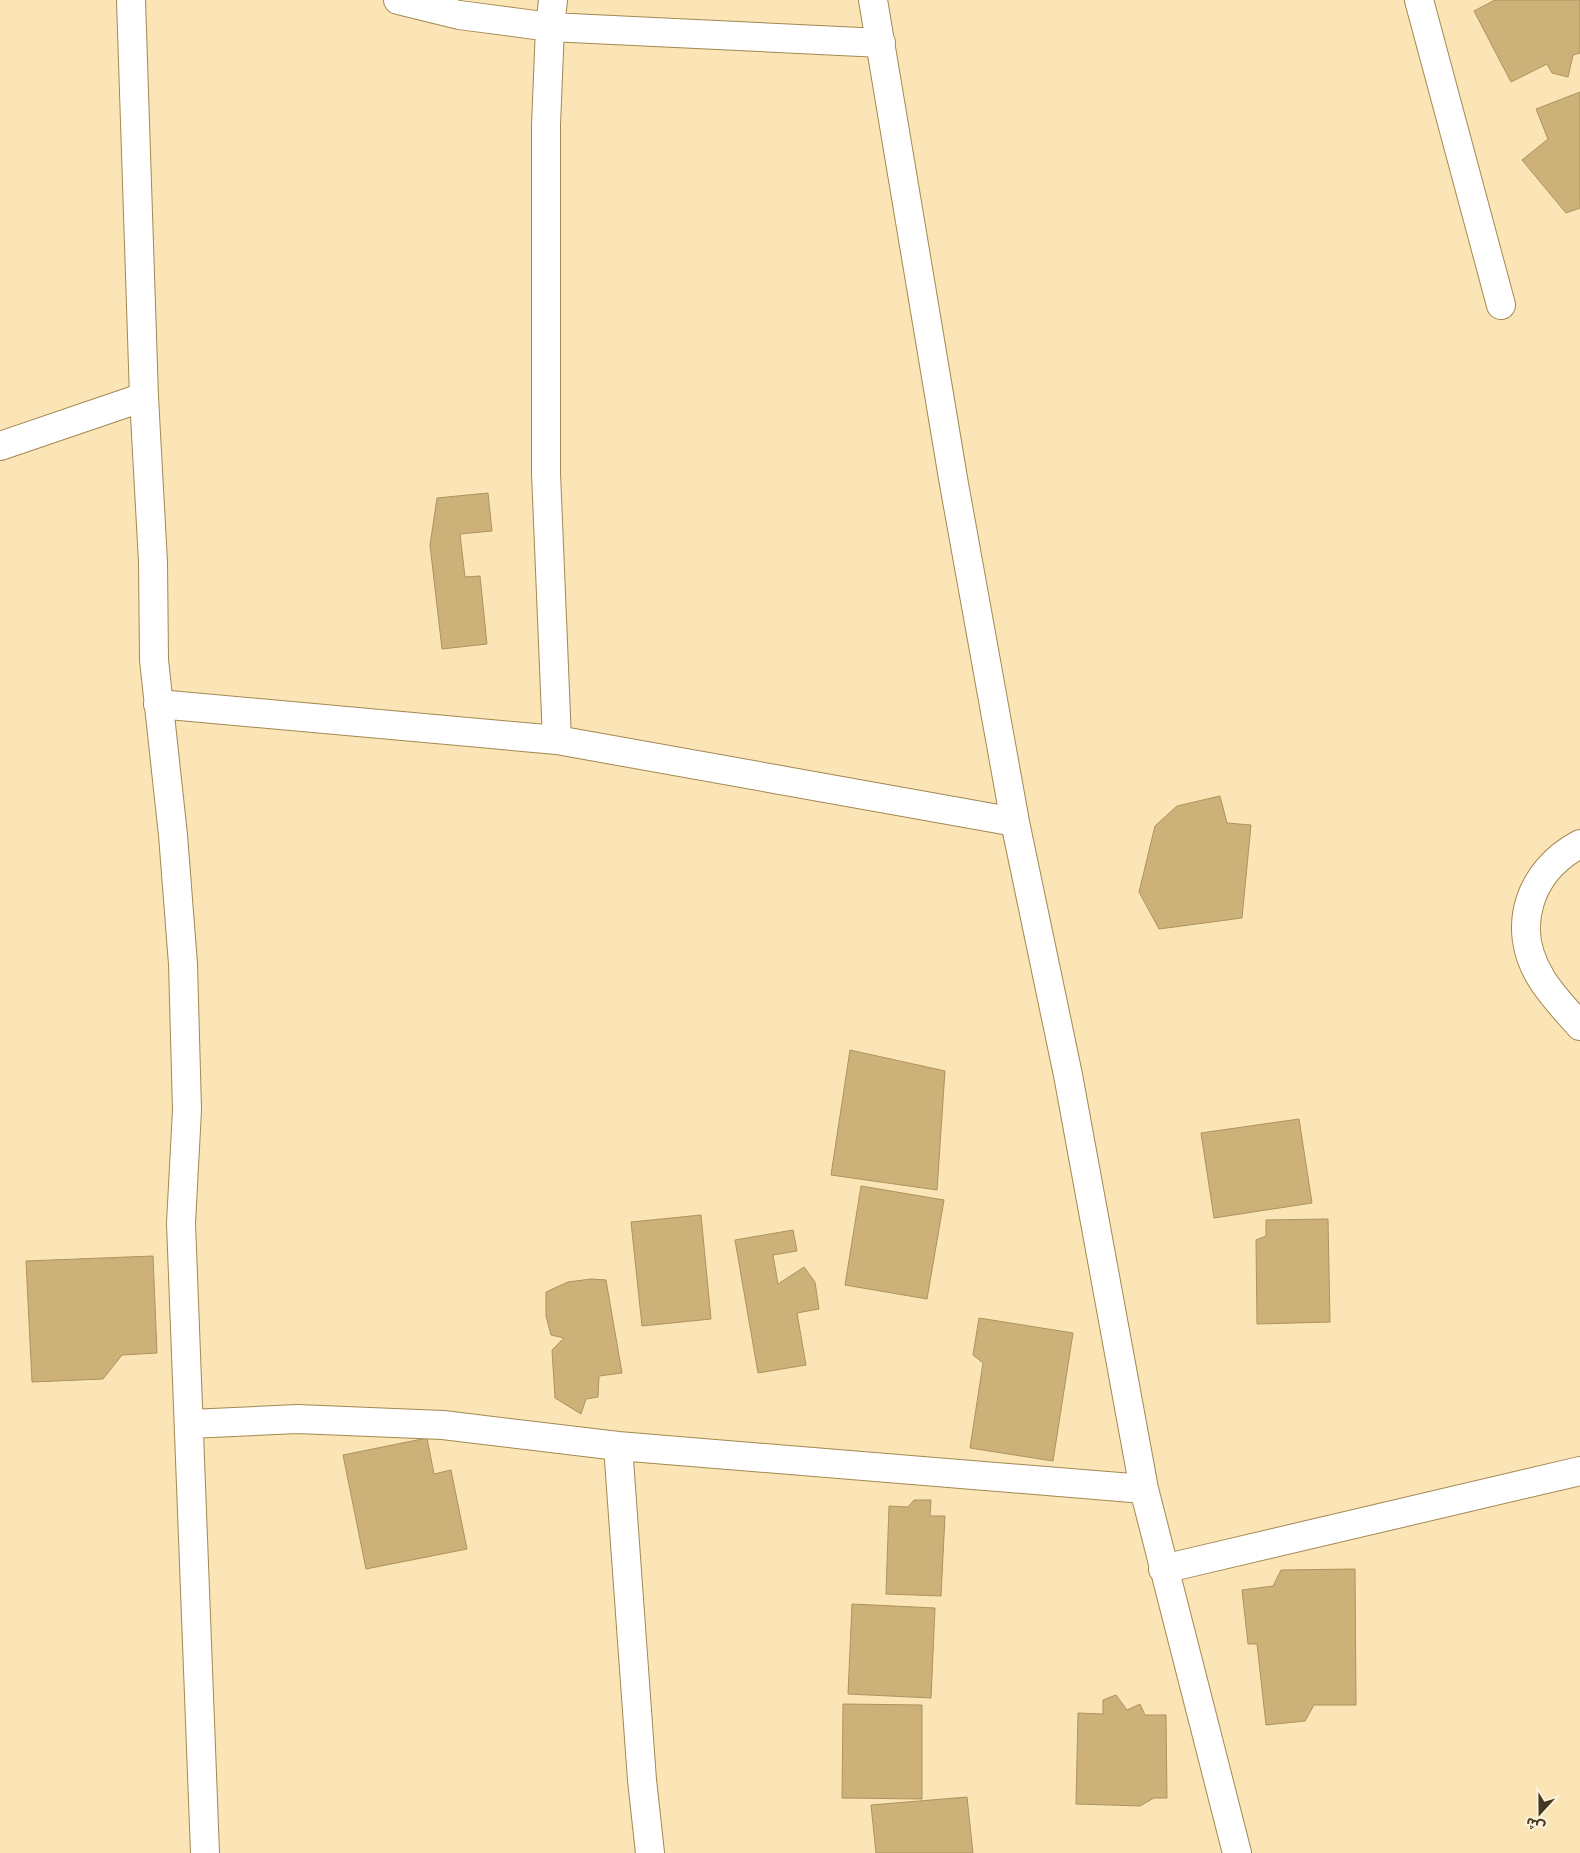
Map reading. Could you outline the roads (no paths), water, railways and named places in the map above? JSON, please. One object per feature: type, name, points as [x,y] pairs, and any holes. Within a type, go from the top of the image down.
[{"type":"street","points":[[131,0],[154,660],[173,835],[183,964],[187,1110],[181,1223],[205,1853]]},
{"type":"street","points":[[398,0],[460,14],[550,26],[881,43]]},
{"type":"street","points":[[553,0],[550,26],[546,125],[546,473],[557,740]]},
{"type":"street","points":[[873,0],[954,484],[1015,822],[1068,1075],[1144,1489],[1237,1853]]},
{"type":"street","points":[[1419,0],[1502,305]]},
{"type":"street","points":[[0,446],[144,397]]},
{"type":"street","points":[[158,704],[557,740],[1015,822]]},
{"type":"street","points":[[1580,844],[1567,851],[1539,881],[1528,902],[1525,924],[1531,954],[1540,978],[1580,1026]]},
{"type":"street","points":[[190,1424],[297,1419],[442,1425],[618,1446],[1144,1489]]},
{"type":"street","points":[[618,1446],[642,1780],[650,1853]]},
{"type":"street","points":[[1163,1569],[1580,1471]]}]
